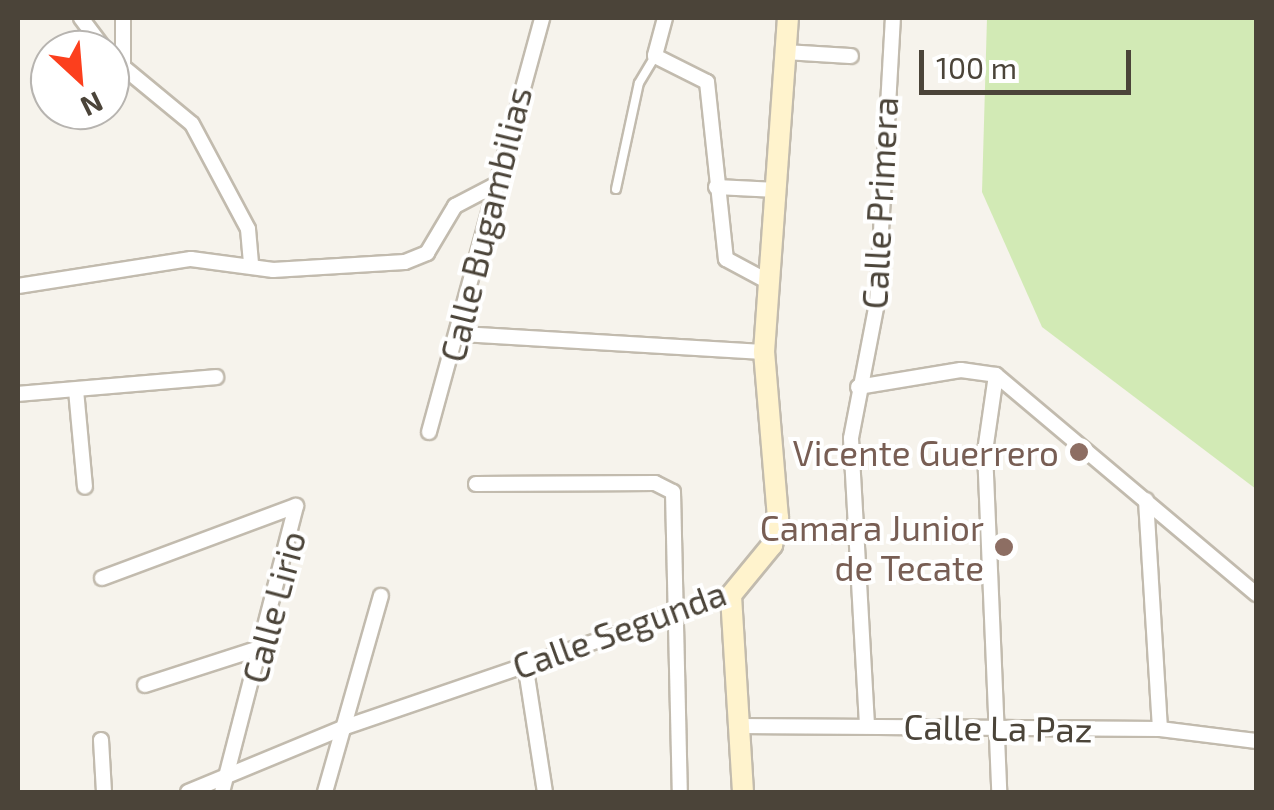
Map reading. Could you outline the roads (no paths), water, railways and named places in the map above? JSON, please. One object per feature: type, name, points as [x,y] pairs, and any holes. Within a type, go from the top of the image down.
[{"type":"street","name":"Calle Bugambilias","points":[[429,432],[460,334],[542,18]]},
{"type":"street","points":[[665,18],[656,56],[706,78],[726,259],[768,281]]},
{"type":"street","name":"Calle Segunda","points":[[345,727],[524,662],[676,616],[730,595],[772,545],[778,518],[764,352],[788,18]]},
{"type":"street","name":"Calle Primera","points":[[866,725],[851,438],[877,303],[892,18]]},
{"type":"street","points":[[784,52],[850,56]]},
{"type":"street","points":[[130,73],[192,124],[248,229],[252,265]]},
{"type":"street","points":[[18,286],[191,259],[252,265],[420,258],[455,206],[501,182]]},
{"type":"street","points":[[716,187],[776,190]]},
{"type":"street","points":[[460,334],[764,352]]},
{"type":"street","points":[[858,387],[962,370],[996,376],[1256,594]]},
{"type":"street","points":[[996,376],[985,451],[1000,727],[999,792]]},
{"type":"street","points":[[18,394],[216,378]]},
{"type":"street","points":[[76,390],[85,487]]},
{"type":"street","points":[[476,484],[655,482],[673,492],[680,792]]},
{"type":"street","points":[[1146,500],[1160,729]]},
{"type":"street","name":"Calle Lirio","points":[[102,578],[168,560],[292,504],[298,513],[222,792]]},
{"type":"street","points":[[730,595],[743,792]]},
{"type":"street","points":[[325,792],[381,596]]},
{"type":"street","points":[[145,685],[262,647]]},
{"type":"street","points":[[524,662],[545,792]]},
{"type":"street","name":"Calle La Paz","points":[[738,726],[1160,729],[1256,742]]},
{"type":"street","points":[[188,792],[345,727]]},
{"type":"street","points":[[101,740],[104,792]]},
{"type":"lane","points":[[616,189],[639,83],[656,56]]},
{"type":"place","name":"Vicente Guerrero","points":[[1079,452]]},
{"type":"place","name":"Camara Junior de Tecate","points":[[1004,547]]}]
